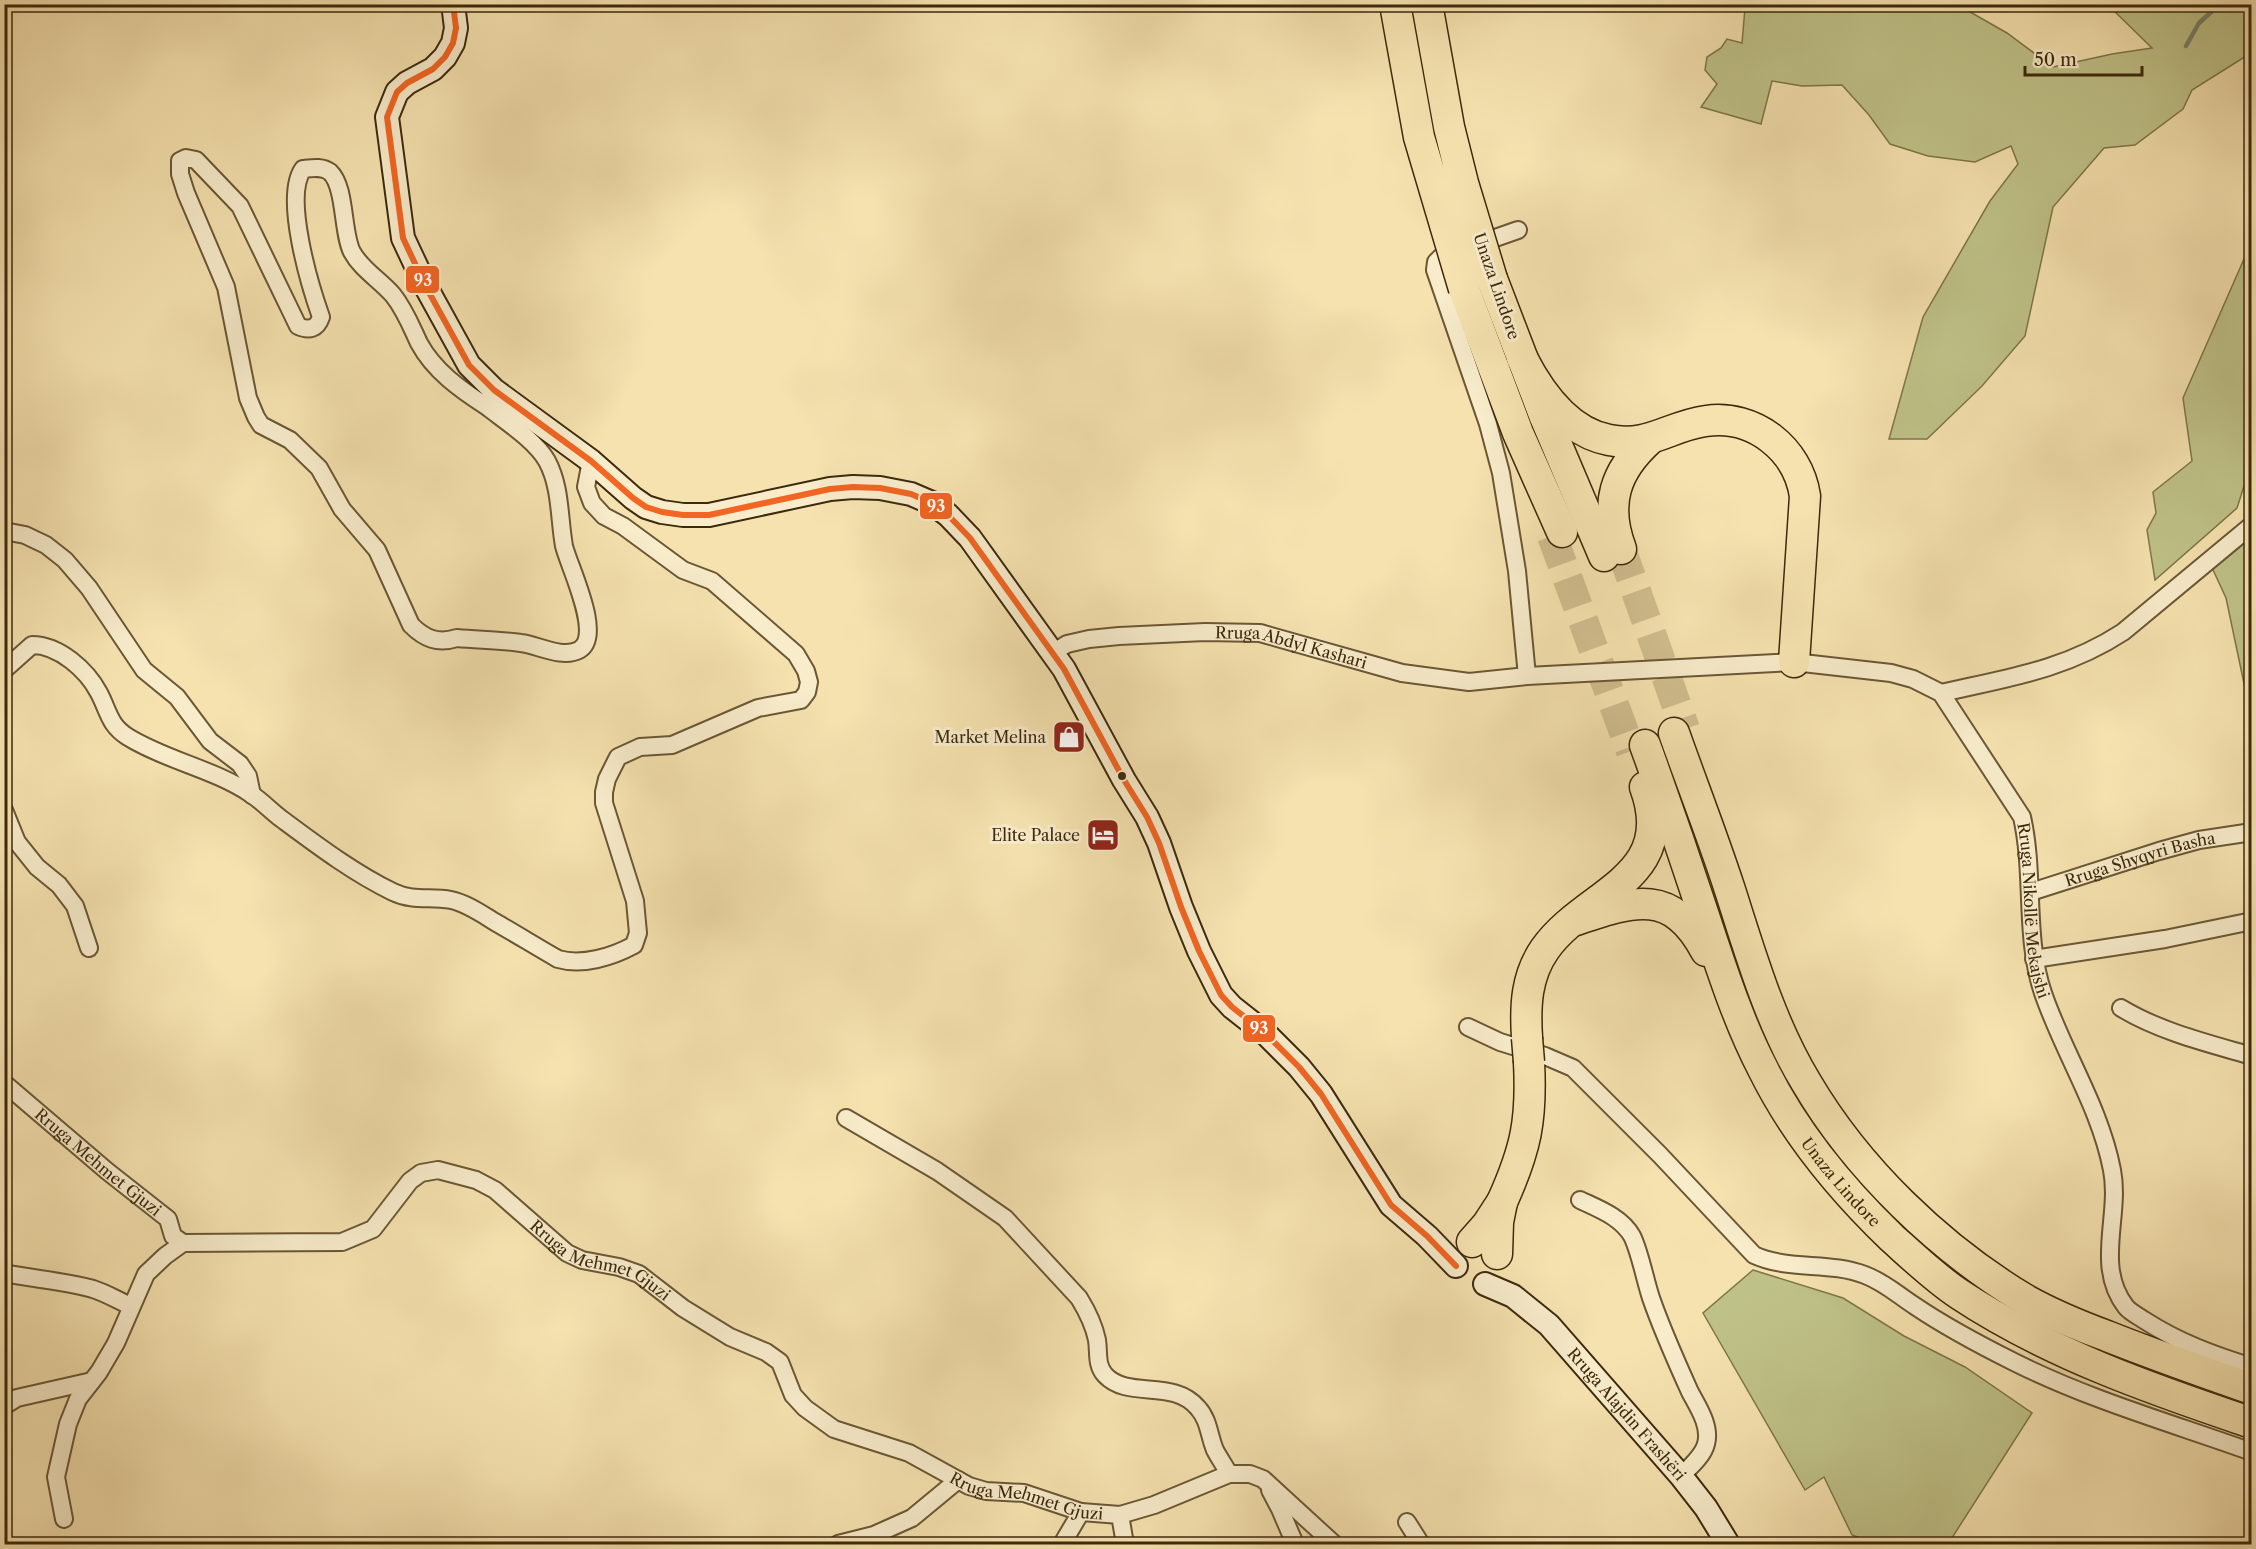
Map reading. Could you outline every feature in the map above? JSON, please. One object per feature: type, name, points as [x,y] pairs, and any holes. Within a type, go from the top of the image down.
[{"type":"highway","name":"Unaza Lindore","points":[[1395,4],[1419,136],[1433,189],[1464,289],[1557,534]]},
{"type":"highway","name":"Unaza Lindore","points":[[1427,4],[1449,127],[1492,279],[1545,417],[1612,552],[1615,535],[1612,516],[1619,478],[1635,454],[1649,440]]},
{"type":"highway","points":[[1522,358],[1546,397],[1560,412],[1579,428],[1606,440],[1630,443],[1649,440],[1686,425],[1707,421],[1726,421],[1745,424],[1762,432],[1775,440],[1786,452],[1800,477],[1805,496],[1794,662]]},
{"type":"highway","name":"Unaza Lindore","points":[[1679,731],[1691,780],[1748,945],[1791,1055],[1834,1125],[1865,1165],[1927,1226],[1991,1276],[2027,1300],[2095,1332],[2252,1389]]},
{"type":"highway","name":"Unaza Lindore","points":[[1575,920],[1626,879],[1640,862],[1649,845],[1652,814],[1638,748],[1727,984],[1761,1067],[1781,1104],[1808,1145],[1837,1182],[1912,1256],[1956,1292],[2018,1329],[2077,1357],[2174,1397],[2252,1423]]},
{"type":"highway","points":[[1478,1261],[1498,1222],[1502,1202],[1519,1165],[1527,1134],[1530,1094],[1527,1000],[1532,974],[1550,944],[1575,920],[1619,906],[1644,903],[1670,910],[1691,926],[1710,959],[1763,1081],[1789,1126],[1821,1171],[1859,1214],[1899,1253],[1938,1285],[1956,1292]]},
{"type":"main road","name":"Rruga Alajdin Frashëri","points":[[453,4],[456,28],[453,44],[445,57],[433,69],[407,83],[397,92],[387,117],[388,130],[398,212],[407,248],[459,350],[490,398],[591,461],[646,507],[662,512],[683,515],[710,514],[830,489],[853,487],[880,488],[911,494],[932,503],[948,515],[970,538],[1054,652],[1147,818],[1159,843],[1198,951],[1221,995],[1277,1044],[1305,1074],[1321,1094],[1391,1205],[1427,1236],[1478,1261],[1513,1296],[1549,1325],[1681,1476],[1706,1508],[1728,1545]]},
{"type":"street","points":[[186,158],[196,160],[240,206],[298,326],[304,329],[314,328],[319,324],[321,317],[303,258],[296,189],[298,177],[303,169],[314,167],[323,168],[331,173],[340,198],[351,250],[392,294],[405,312],[420,345],[431,360],[447,377],[490,398],[538,450],[553,475],[567,558],[586,608],[586,642],[581,649],[570,653],[521,643],[457,638],[434,641],[420,634],[411,625],[377,550],[342,508],[319,468],[290,440],[261,425],[256,417],[248,398],[226,287],[186,193],[180,174],[180,161],[186,158]]},
{"type":"street","points":[[1518,230],[1441,257],[1436,262],[1435,270],[1488,424],[1501,473],[1518,571],[1527,676],[1794,662],[1892,673],[1912,679],[1941,693],[2050,668],[2100,647],[2123,632],[2252,525]]},
{"type":"street","points":[[4,670],[32,645],[44,645],[64,656],[88,677],[116,729],[148,749],[224,778],[252,795],[280,819],[362,875],[395,893],[413,899],[451,900],[460,903],[558,959],[571,963],[584,962],[624,951],[634,945],[638,933],[635,901],[604,803],[607,779],[618,758],[640,747],[672,745],[758,708],[801,700],[807,692],[809,682],[806,671],[796,654],[712,581],[683,570],[624,526],[604,516],[592,503],[586,487],[591,461]]},
{"type":"street","points":[[4,531],[25,535],[46,545],[65,560],[89,588],[144,670],[177,697],[210,741],[240,764],[248,776],[252,795]]},
{"type":"street","name":"Rruga Abdyl Kashari","points":[[1054,652],[1067,644],[1089,639],[1205,632],[1260,633],[1402,673],[1468,682],[1527,676]]},
{"type":"street","name":"Rruga Nikollë Mekajshi","points":[[1941,693],[2022,817],[2031,892],[2034,959],[2042,992],[2105,1139],[2114,1188],[2110,1252],[2113,1286],[2127,1309],[2161,1331],[2196,1348],[2252,1367]]},
{"type":"street","points":[[4,810],[17,842],[37,867],[59,885],[75,906],[89,948]]},
{"type":"street","name":"Rruga Shyqyri Basha","points":[[2031,892],[2199,840],[2252,832]]},
{"type":"street","points":[[2034,959],[2165,939],[2252,921]]},
{"type":"street","points":[[2121,1008],[2141,1020],[2166,1030],[2252,1056]]},
{"type":"street","points":[[1468,1028],[1573,1068],[1653,1148],[1754,1255],[1766,1260],[1836,1267],[1862,1274],[1879,1281],[1959,1333],[2037,1374],[2081,1394],[2252,1452]]},
{"type":"street","name":"Rruga Mehmet Gjuzi","points":[[4,1083],[107,1171],[168,1219],[173,1236],[183,1243],[342,1242],[373,1229],[410,1181],[421,1173],[438,1170],[476,1180],[495,1190],[567,1253],[582,1260],[619,1267],[639,1274],[683,1308],[730,1337],[766,1352],[780,1362],[793,1395],[805,1408],[834,1429],[909,1453],[958,1480],[987,1491],[1024,1493],[1081,1512],[1120,1515],[1154,1505],[1229,1474],[1250,1474],[1263,1479]]},
{"type":"street","points":[[846,1118],[938,1171],[1005,1218],[1079,1298],[1088,1313],[1097,1340],[1098,1361],[1103,1374],[1113,1383],[1128,1388],[1164,1390],[1183,1396],[1197,1406],[1206,1419],[1215,1449],[1229,1474]]},
{"type":"street","points":[[1580,1200],[1603,1210],[1620,1222],[1632,1237],[1673,1354],[1704,1421],[1707,1433],[1702,1454],[1681,1476]]},
{"type":"street","points":[[64,1519],[56,1477],[68,1424],[78,1399],[116,1343],[146,1274],[183,1243]]},
{"type":"street","points":[[4,1273],[64,1282],[95,1290],[131,1306]]},
{"type":"street","points":[[4,1406],[17,1398],[92,1381]]},
{"type":"street","points":[[1263,1479],[1280,1509],[1295,1545]]},
{"type":"street","points":[[1263,1479],[1334,1545]]},
{"type":"street","points":[[838,1545],[874,1535],[912,1518],[958,1480]]},
{"type":"street","points":[[1062,1545],[1081,1512]]},
{"type":"street","points":[[1120,1515],[1125,1545]]},
{"type":"street","points":[[1407,1522],[1421,1545]]},
{"type":"green space","points":[[1757,4],[1958,5],[2007,33],[2053,67],[2152,48],[2108,5],[2251,5],[2251,53],[2192,90],[2183,109],[2135,145],[2104,148],[2053,207],[2025,336],[1982,386],[1927,439],[1889,439],[1923,317],[1990,201],[2018,164],[2011,146],[1975,162],[1928,156],[1890,144],[1869,115],[1842,85],[1802,86],[1772,81],[1761,124],[1701,107],[1717,84],[1705,70],[1707,57],[1721,48],[1727,39],[1742,43],[1745,8]]},
{"type":"green space","points":[[2251,243],[2251,464],[2237,508],[2155,580],[2147,530],[2156,513],[2153,492],[2192,461],[2183,398]]},
{"type":"green space","points":[[2251,525],[2251,692],[2246,693],[2226,598],[2208,559]]},
{"type":"green space","points":[[1753,1270],[1843,1298],[1904,1336],[1965,1367],[2032,1413],[1948,1544],[1877,1544],[1852,1535],[1824,1477],[1805,1490],[1703,1313]]},
{"type":"waterway","points":[[2186,46],[2199,23],[2220,4]]},
{"type":"tunnel","points":[[1552,536],[1631,751]]},
{"type":"tunnel","points":[[1621,549],[1685,729]]},
{"type":"transit line","name":"93","points":[[453,4],[456,28],[453,43],[445,57],[433,69],[407,83],[397,92],[387,117],[403,238],[426,287],[469,365],[494,390],[591,461],[646,507],[683,515],[709,515],[830,489],[853,487],[880,488],[911,494],[932,503],[948,515],[970,538],[1064,669],[1124,780],[1147,817],[1199,951],[1221,995],[1232,1007],[1265,1033],[1299,1067],[1321,1094],[1391,1205],[1427,1236],[1456,1266]]},
{"type":"place","name":"Market Melina","points":[[1069,737]]},
{"type":"place","name":"Elite Palace","points":[[1103,835]]}]
